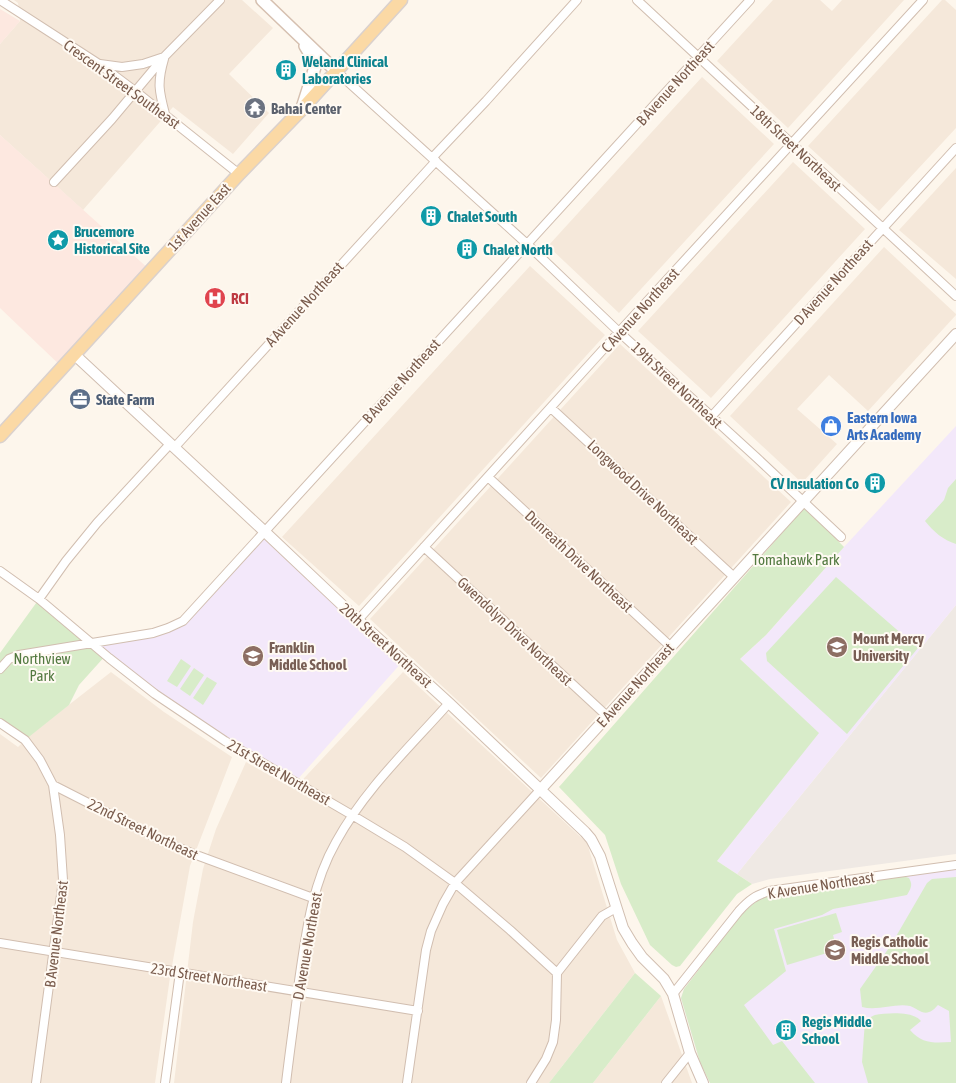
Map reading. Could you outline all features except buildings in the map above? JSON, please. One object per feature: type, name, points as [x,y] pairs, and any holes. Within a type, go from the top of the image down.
[{"type":"main road","points":[[262,0],[336,71]]},
{"type":"main road","name":"1st Avenue East","points":[[0,436],[401,0]]},
{"type":"main road","points":[[292,28],[315,64],[302,109]]},
{"type":"street","name":"Crescent Street Southeast","points":[[0,0],[99,64],[239,174]]},
{"type":"street","points":[[54,182],[164,57],[220,0]]},
{"type":"street","name":"A Avenue Northeast","points":[[39,599],[66,561],[92,530],[172,446],[434,160],[465,122],[577,0]]},
{"type":"street","name":"18th Street Northeast","points":[[637,0],[956,296]]},
{"type":"street","name":"B Avenue Northeast","points":[[0,669],[9,659],[19,655],[153,633],[182,621],[750,0]]},
{"type":"street","name":"C Avenue Northeast","points":[[358,620],[923,0]]},
{"type":"street","points":[[99,64],[122,66],[143,64],[164,57]]},
{"type":"street","points":[[164,57],[159,84],[165,114]]},
{"type":"street","name":"19th Street Northeast","points":[[336,71],[526,244],[841,537]]},
{"type":"street","name":"D Avenue Northeast","points":[[711,417],[956,148]]},
{"type":"street","name":"E Avenue Northeast","points":[[408,1083],[425,957],[432,931],[443,904],[455,883],[956,334]]},
{"type":"street","name":"20th Street Northeast","points":[[75,355],[581,827],[591,839],[600,856],[623,928],[642,957],[664,979],[673,994],[690,1053],[703,1083]]},
{"type":"street","name":"Longwood Drive Northeast","points":[[551,408],[734,577]]},
{"type":"street","name":"Dunreath Drive Northeast","points":[[488,477],[670,646]]},
{"type":"street","name":"Gwendolyn Drive Northeast","points":[[424,547],[607,716]]},
{"type":"street","name":"21st Street Northeast","points":[[0,571],[39,599],[155,694],[232,744],[405,847],[455,883],[557,972]]},
{"type":"street","name":"D Avenue Northeast","points":[[286,1083],[304,943],[313,898],[329,854],[352,815],[370,790],[449,704]]},
{"type":"street","points":[[0,723],[25,740],[40,760],[54,785]]},
{"type":"street","name":"B Avenue Northeast","points":[[36,1083],[63,880],[54,785]]},
{"type":"street","name":"22nd Street Northeast","points":[[54,785],[163,841],[313,898]]},
{"type":"street","name":"K Avenue Northeast","points":[[673,994],[739,911],[748,901],[758,895],[769,891],[956,865]]},
{"type":"street","points":[[531,1083],[546,1059],[553,1042],[556,1020],[557,972],[602,916],[616,908]]},
{"type":"street","name":"23rd Street Northeast","points":[[0,943],[418,1011]]},
{"type":"street","points":[[165,1083],[180,972]]},
{"type":"street","points":[[666,1083],[690,1053]]},
{"type":"shaded area","points":[[14,0],[242,0],[273,28],[229,74],[269,113],[233,154],[173,107],[83,210],[0,135],[0,44],[20,21],[18,3]]},
{"type":"shaded area","points":[[773,0],[820,0],[832,11],[842,0],[904,0],[788,128],[717,61]]},
{"type":"shaded area","points":[[942,0],[945,0],[956,10],[956,128],[879,211],[808,146]]},
{"type":"shaded area","points":[[0,9],[20,21],[0,44]]},
{"type":"shaded area","points":[[702,77],[774,144],[619,313],[548,246]]},
{"type":"shaded area","name":"Brucemore Historical Site","points":[[0,135],[151,271],[63,368],[0,308]]},
{"type":"shaded area","points":[[793,162],[865,229],[711,398],[638,331]]},
{"type":"shaded area","points":[[956,168],[956,279],[899,230]]},
{"type":"shaded area","points":[[884,247],[956,315],[868,411],[829,375],[797,409],[837,444],[802,483],[730,416]]},
{"type":"shaded area","points":[[530,266],[605,335],[359,606],[282,537]]},
{"type":"shaded area","points":[[620,344],[791,502],[541,778],[370,619]]},
{"type":"shaded area","name":"Mount Mercy University","points":[[956,426],[956,605],[737,874],[717,861],[818,733],[740,659],[766,635]]},
{"type":"shaded area","name":"Franklin Middle School","points":[[264,531],[403,661],[297,780],[245,752],[155,694],[93,643],[153,633],[183,621]]},
{"type":"shaded area","points":[[956,605],[956,854],[770,879],[752,884],[737,874]]},
{"type":"shaded area","points":[[111,672],[164,712],[232,757],[190,866],[170,977],[155,1083],[0,1083],[0,734],[18,747],[29,736]]},
{"type":"shaded area","points":[[403,672],[587,843],[617,940],[635,973],[549,1083],[174,1083],[193,922],[203,869],[216,829],[246,762],[294,789]]},
{"type":"shaded area","name":"Regis Catholic Middle School","points":[[956,869],[956,1083],[710,1083],[700,1062],[681,998],[684,989],[749,906],[761,898],[778,894]]},
{"type":"shaded area","points":[[661,996],[692,1083],[593,1083]]},
{"type":"green space","points":[[956,479],[956,544],[939,535],[925,521],[944,500],[948,488]]},
{"type":"green space","name":"Tomahawk Park","points":[[805,507],[844,547],[766,635],[740,659],[819,733],[717,861],[752,884],[737,894],[680,966],[676,967],[650,945],[621,884],[605,835],[559,787]]},
{"type":"green space","points":[[836,577],[918,648],[847,734],[767,661],[766,653]]},
{"type":"green space","name":"Northview Park","points":[[39,599],[106,655],[79,685],[69,705],[25,740],[0,723],[0,653]]},
{"type":"green space","points":[[181,659],[191,666],[177,687],[167,681]]},
{"type":"green space","points":[[194,668],[204,675],[190,696],[180,689]]},
{"type":"green space","points":[[207,677],[217,683],[203,705],[193,698]]},
{"type":"green space","points":[[903,876],[909,878],[911,883],[907,895],[833,909],[822,915],[774,929],[786,971],[744,1005],[773,1045],[782,1041],[815,1083],[710,1083],[700,1062],[681,998],[684,989],[743,912],[761,898],[778,894]]},
{"type":"green space","points":[[956,877],[956,1083],[868,1083],[862,1062],[865,1021],[874,1015],[893,1013],[912,1016],[921,1021],[910,1030],[919,1038],[934,1042],[951,1042],[949,1011],[938,1005],[927,1013],[904,1005],[874,1008],[862,1007],[860,989],[891,945],[927,883],[932,879]]},
{"type":"green space","points":[[836,913],[842,932],[833,935],[837,950],[787,965],[777,930]]},
{"type":"green space","points":[[635,973],[661,996],[593,1083],[549,1083]]},
{"type":"place","name":"Weland Clinical Laboratories","points":[[286,70]]},
{"type":"place","name":"Bahai Center","points":[[255,108]]},
{"type":"place","name":"Chalet South","points":[[431,216]]},
{"type":"place","name":"Brucemore Historical Site","points":[[58,240]]},
{"type":"place","name":"Chalet North","points":[[467,249]]},
{"type":"place","name":"RCI","points":[[215,298]]},
{"type":"place","name":"State Farm","points":[[80,399]]},
{"type":"place","name":"Eastern Iowa Arts Academy","points":[[831,426]]},
{"type":"place","name":"CV Insulation Co","points":[[875,483]]},
{"type":"place","name":"Mount Mercy University","points":[[837,647]]},
{"type":"place","name":"Franklin Middle School","points":[[253,656]]},
{"type":"place","name":"Regis Catholic Middle School","points":[[835,950]]},
{"type":"place","name":"Regis Middle School","points":[[786,1030]]}]
